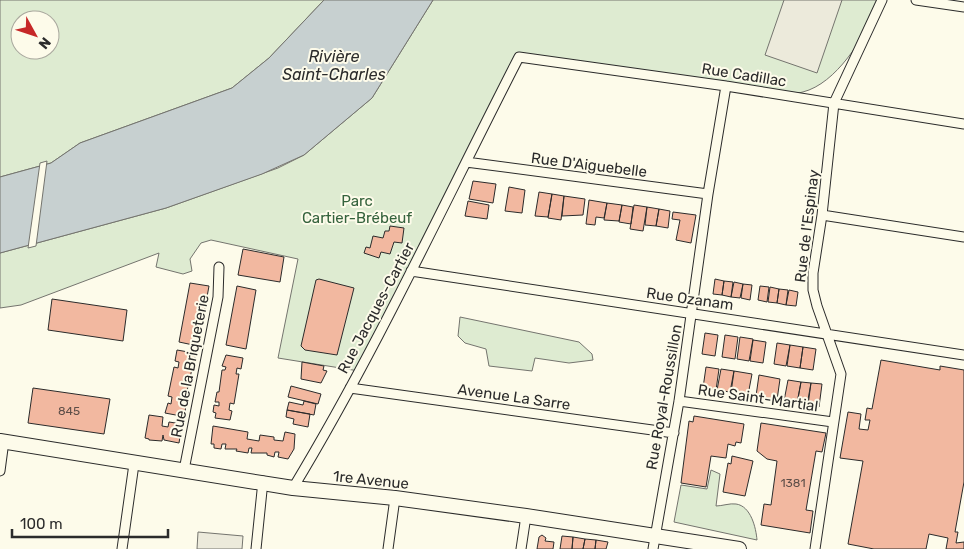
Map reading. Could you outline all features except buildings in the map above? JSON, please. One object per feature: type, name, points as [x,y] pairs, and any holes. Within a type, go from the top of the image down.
[{"type":"street","name":"Rue de l'Espinay","points":[[815,549],[841,374],[813,290],[813,273],[822,215],[834,103],[882,0]]},
{"type":"street","points":[[916,0],[964,7]]},
{"type":"street","name":"Rue Cadillac","points":[[519,57],[726,86],[964,124]]},
{"type":"street","name":"Rue Jacques-Cartier","points":[[293,488],[350,388],[412,271],[519,57]]},
{"type":"street","name":"Rue Royal-Roussillon","points":[[654,542],[674,433],[708,194],[726,86]]},
{"type":"street","name":"Rue D'Aiguebelle","points":[[466,162],[708,194]]},
{"type":"street","points":[[822,215],[964,237]]},
{"type":"street","name":"Rue de la Briqueterie","points":[[184,470],[218,297],[219,267]]},
{"type":"street","name":"Rue Ozanam","points":[[412,271],[964,355]]},
{"type":"street","name":"Avenue La Sarre","points":[[350,388],[674,433]]},
{"type":"street","name":"Rue Saint-Martial","points":[[679,401],[833,422]]},
{"type":"street","points":[[0,471],[2,441]]},
{"type":"street","name":"1re Avenue","points":[[2,441],[134,464],[263,481],[293,488],[395,498],[526,516],[654,542],[739,549]]},
{"type":"street","points":[[122,549],[134,464]]},
{"type":"street","points":[[256,549],[263,481]]},
{"type":"street","points":[[388,549],[395,498]]},
{"type":"street","points":[[521,549],[526,516]]},
{"type":"green space","points":[[0,0],[324,0],[269,58],[232,88],[80,143],[51,163],[0,177]]},
{"type":"green space","name":"Parc Cartier-Brébeuf","points":[[433,0],[882,0],[861,39],[843,64],[832,75],[821,84],[809,90],[786,96],[519,57],[359,371],[278,358],[298,259],[211,240],[201,243],[190,259],[192,271],[183,274],[156,267],[159,253],[21,305],[0,308],[0,253],[166,208],[278,168],[304,155],[372,98]]},
{"type":"green space","points":[[460,317],[579,342],[592,354],[593,360],[569,363],[535,358],[532,371],[489,366],[486,349],[465,343],[458,336]]},
{"type":"green space","points":[[711,470],[720,474],[716,506],[736,504],[745,509],[752,518],[757,540],[674,522],[681,485],[707,489]]},
{"type":"shaded area","points":[[784,0],[842,0],[817,73],[765,55]]},
{"type":"shaded area","points":[[198,532],[243,536],[242,549],[197,549]]},
{"type":"water","name":"Rivière Saint-Charles","points":[[324,0],[433,0],[372,98],[304,155],[262,174],[166,208],[0,253],[0,177],[51,163],[80,143],[232,88],[269,58]]},
{"type":"pier","points":[[47,161],[36,246],[28,248],[40,163]]}]
